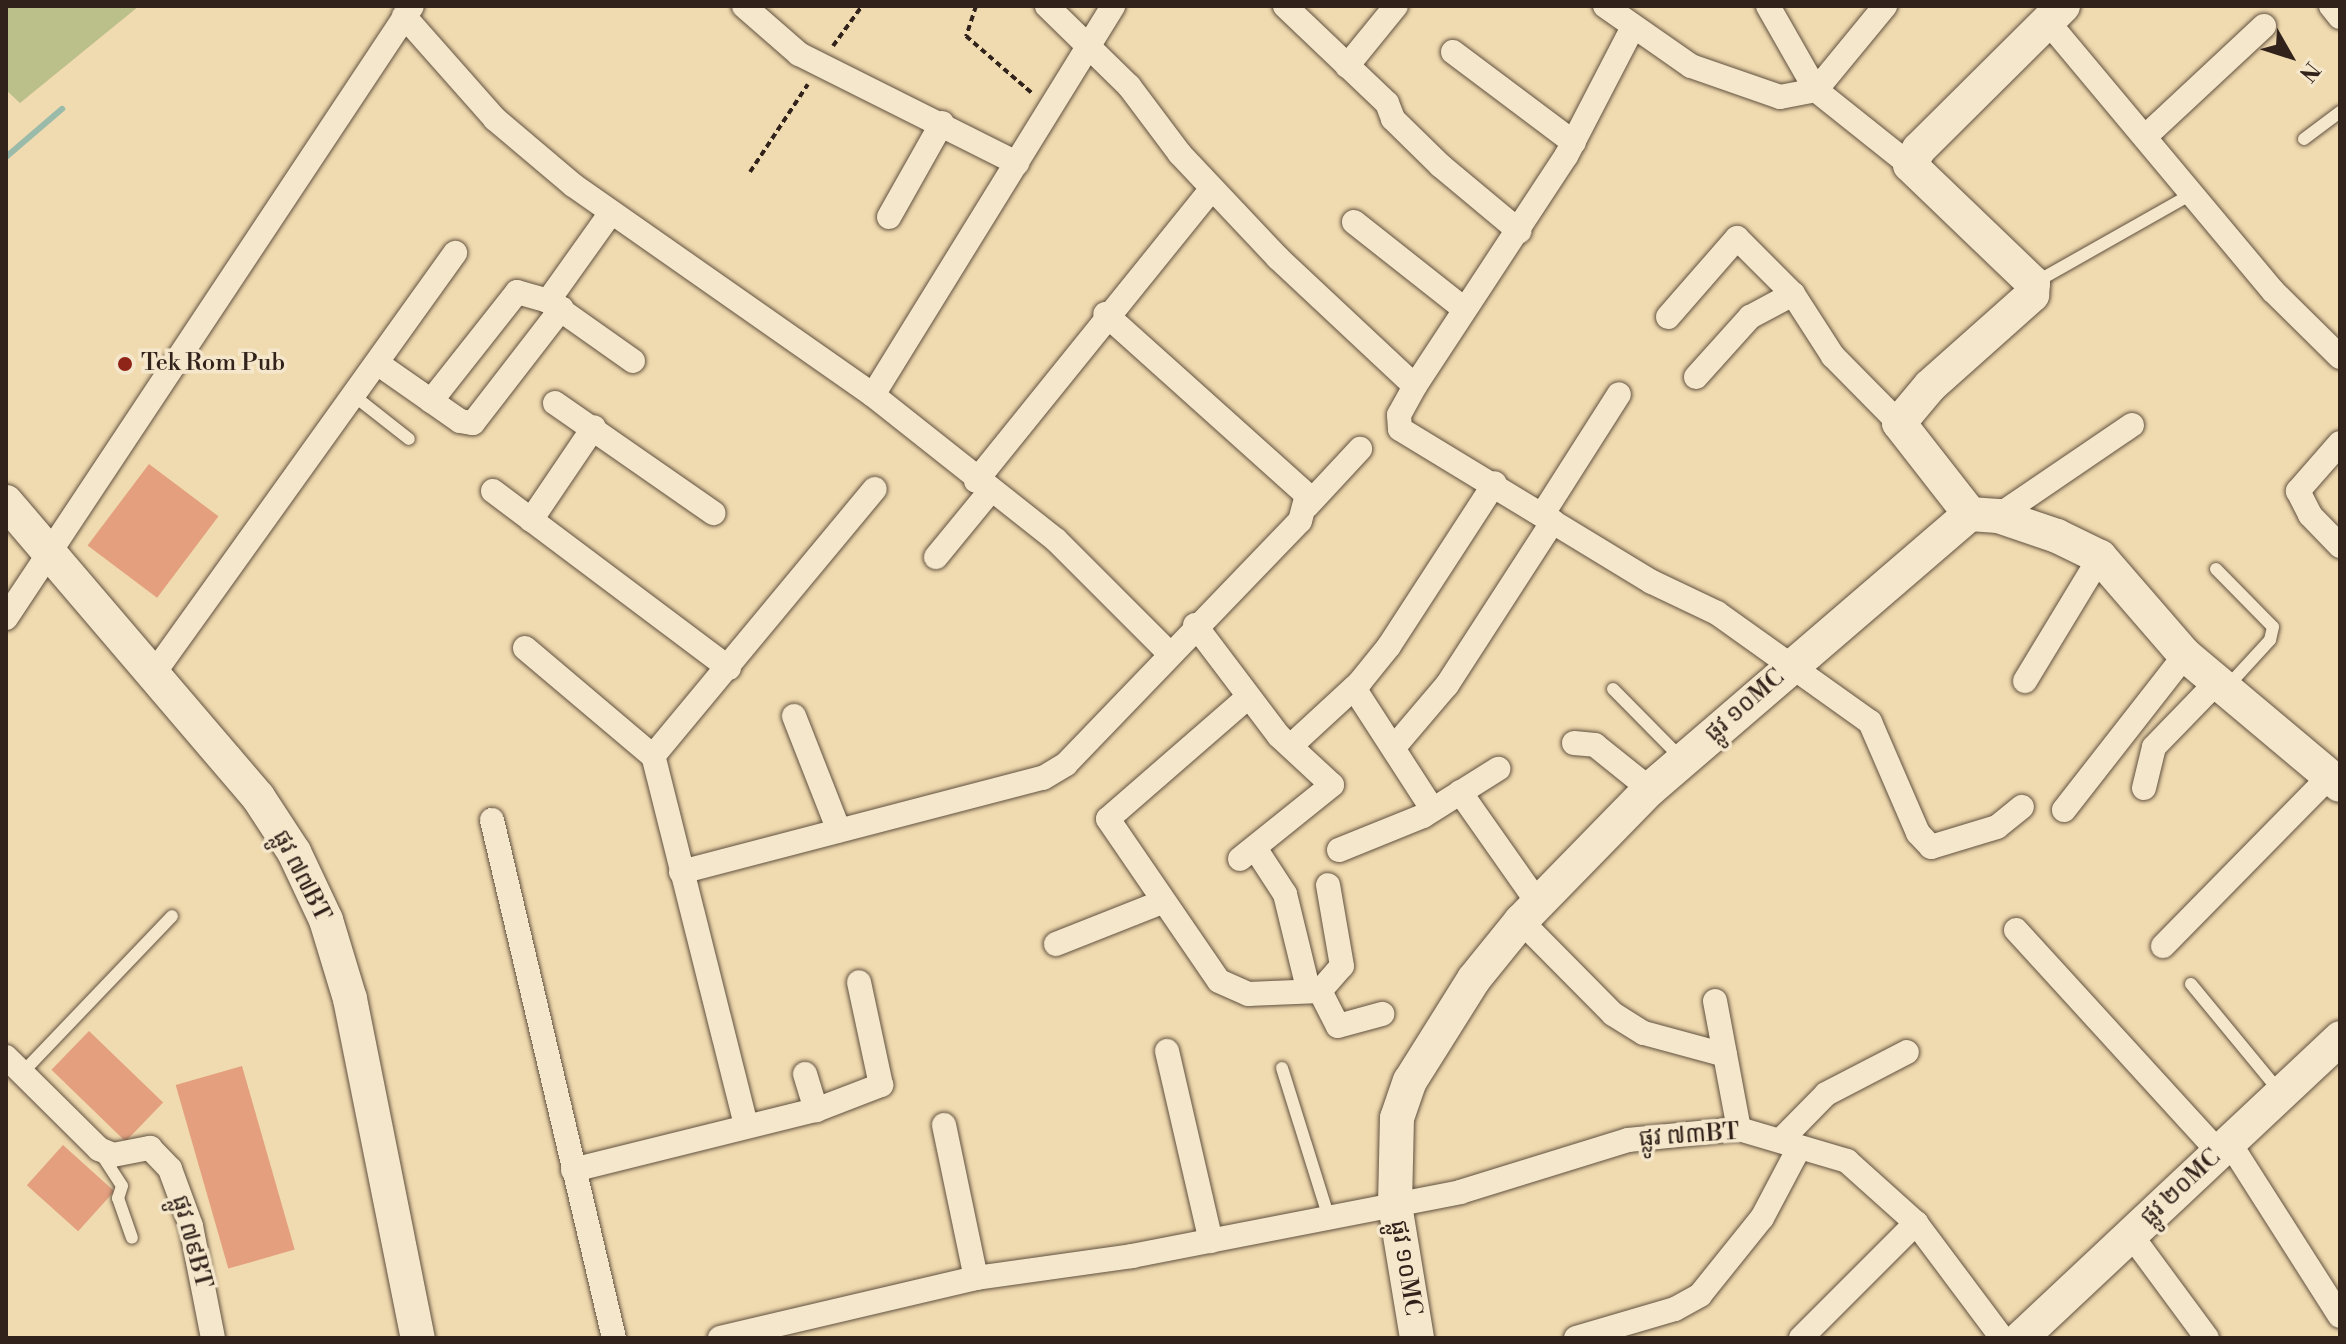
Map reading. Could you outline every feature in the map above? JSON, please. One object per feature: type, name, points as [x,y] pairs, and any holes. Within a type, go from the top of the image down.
[{"type":"street","points":[[1047,6],[1089,45],[1212,189],[1386,365],[1415,386]]},
{"type":"street","points":[[873,395],[1113,6]]},
{"type":"street","points":[[1285,6],[1347,66],[1441,166],[1519,231]]},
{"type":"street","points":[[1347,66],[1396,6]]},
{"type":"street","points":[[1605,6],[1633,27],[1722,81],[1780,97],[1816,90],[1885,6]]},
{"type":"street","points":[[1768,6],[1816,90],[1910,165],[2033,283],[2032,295],[1930,386],[1899,423]]},
{"type":"street","points":[[2331,6],[2340,17]]},
{"type":"street","points":[[748,7],[799,54],[1017,163]]},
{"type":"street","points":[[6,618],[408,11],[495,119],[610,214],[873,395],[1056,540],[1168,652]]},
{"type":"street","points":[[1910,165],[1919,149],[2056,14],[2147,135],[2273,291],[2340,357]]},
{"type":"street","points":[[2147,135],[2264,26]]},
{"type":"street","points":[[1633,27],[1574,143],[1519,231],[1463,308],[1415,386],[1399,415],[1400,429],[1495,483],[1547,518],[1717,613],[1870,722],[1918,833],[1931,847],[1997,827],[2022,807]]},
{"type":"street","points":[[1453,52],[1574,143]]},
{"type":"street","points":[[889,217],[942,123]]},
{"type":"street","points":[[936,557],[983,485],[1105,314],[1212,189]]},
{"type":"street","points":[[377,363],[431,401],[473,423],[555,304],[610,214]]},
{"type":"street","points":[[1354,222],[1463,308]]},
{"type":"street","points":[[1668,317],[1737,238],[1793,294],[1833,356],[1899,423],[1967,502],[1984,515],[2100,557],[2185,655],[2335,781],[2163,946]]},
{"type":"street","points":[[154,673],[455,253]]},
{"type":"street","points":[[431,401],[517,292],[555,304],[633,361]]},
{"type":"street","points":[[1696,377],[1750,317],[1793,294]]},
{"type":"street","points":[[1105,314],[1295,483],[1307,495],[1307,506]]},
{"type":"street","points":[[1395,746],[1447,685],[1619,394]]},
{"type":"street","points":[[555,403],[594,427],[713,513]]},
{"type":"street","points":[[1984,515],[2132,425]]},
{"type":"street","points":[[531,520],[594,427]]},
{"type":"street","points":[[2340,443],[2298,491],[2310,515],[2340,546]]},
{"type":"street","points":[[681,872],[1043,778],[1066,764],[1168,652],[1300,521],[1307,506],[1360,449]]},
{"type":"street","points":[[1294,743],[1354,688],[1495,483]]},
{"type":"street","points":[[653,756],[875,489]]},
{"type":"street","points":[[493,491],[729,668]]},
{"type":"street","name":"ផ្លូវ ៧៧BT","points":[[6,502],[258,797],[294,852],[326,920],[350,999],[418,1338]]},
{"type":"street","name":"ផ្លូវ ១០MC","points":[[1417,1338],[1395,1205],[1397,1118],[1410,1081],[1474,979],[1530,912],[1650,789],[1792,665],[1984,515]]},
{"type":"street","points":[[2025,681],[2100,557]]},
{"type":"street","points":[[1195,625],[1247,698],[1279,736],[1294,743],[1332,785],[1247,854],[1285,894],[1314,989],[1338,1026],[1382,1014]]},
{"type":"street","points":[[525,648],[653,756],[746,1125]]},
{"type":"street","points":[[2064,810],[2185,655]]},
{"type":"street","points":[[2144,788],[2154,747],[2220,687]]},
{"type":"street","points":[[1354,688],[1395,746],[1431,807]]},
{"type":"street","points":[[1247,698],[1108,819],[1219,981],[1236,991],[1314,989],[1342,966],[1328,885]]},
{"type":"street","points":[[794,716],[839,831]]},
{"type":"street","points":[[1574,743],[1595,745],[1650,789]]},
{"type":"street","points":[[1339,850],[1369,842],[1498,769]]},
{"type":"street","points":[[1460,792],[1530,912],[1613,1014],[1644,1033],[1725,1055]]},
{"type":"street","points":[[492,820],[614,1338]]},
{"type":"street","points":[[1056,944],[1162,902]]},
{"type":"street","points":[[2016,930],[2224,1147],[2340,1316]]},
{"type":"street","points":[[573,1170],[816,1110],[881,1085],[859,982]]},
{"type":"street","points":[[1715,1001],[1739,1129]]},
{"type":"street","name":"ផ្លូវ ២០MC","points":[[2021,1338],[2340,1038]]},
{"type":"street","points":[[1167,1051],[1211,1241]]},
{"type":"street","points":[[1576,1338],[1675,1309],[1700,1295],[1762,1218],[1790,1144],[1826,1094],[1907,1052]]},
{"type":"street","points":[[14,1065],[99,1149]]},
{"type":"street","points":[[805,1074],[816,1110]]},
{"type":"street","points":[[944,1125],[976,1278]]},
{"type":"street","name":"ផ្លូវ ៧៣BT","points":[[720,1338],[976,1278],[1211,1241],[1395,1205],[1519,1177],[1628,1140],[1739,1129],[1847,1161],[1916,1223],[2002,1338]]},
{"type":"street","name":"ផ្លូវ ៧៩BT","points":[[99,1149],[113,1155],[150,1148],[170,1169],[191,1226],[213,1338]]},
{"type":"street","points":[[1801,1338],[1916,1223]]},
{"type":"street","points":[[2131,1235],[2207,1338]]},
{"type":"lane","points":[[2304,139],[2340,112]]},
{"type":"lane","points":[[2033,283],[2193,193]]},
{"type":"lane","points":[[353,395],[409,439]]},
{"type":"lane","points":[[2216,569],[2273,627],[2270,640],[2220,687]]},
{"type":"lane","points":[[1613,689],[1683,760]]},
{"type":"lane","points":[[14,1065],[172,916]]},
{"type":"lane","points":[[2191,984],[2280,1092]]},
{"type":"lane","points":[[1282,1068],[1329,1218]]},
{"type":"lane","points":[[99,1149],[122,1186],[118,1198],[132,1238]]},
{"type":"path","points":[[750,172],[862,6]]},
{"type":"path","points":[[976,6],[966,36],[1050,109]]},
{"type":"green space","points":[[6,6],[139,6],[20,103],[6,90]]},
{"type":"building","points":[[149,464],[218,516],[157,598],[88,545]]},
{"type":"building","points":[[89,1031],[163,1103],[126,1141],[51,1070]]},
{"type":"building","points":[[242,1066],[295,1250],[228,1269],[176,1085]]},
{"type":"building","points":[[63,1145],[114,1191],[78,1231],[27,1185]]},
{"type":"waterway","points":[[6,157],[62,109]]},
{"type":"place","name":"Tek Rom Pub","points":[[125,364]]}]
